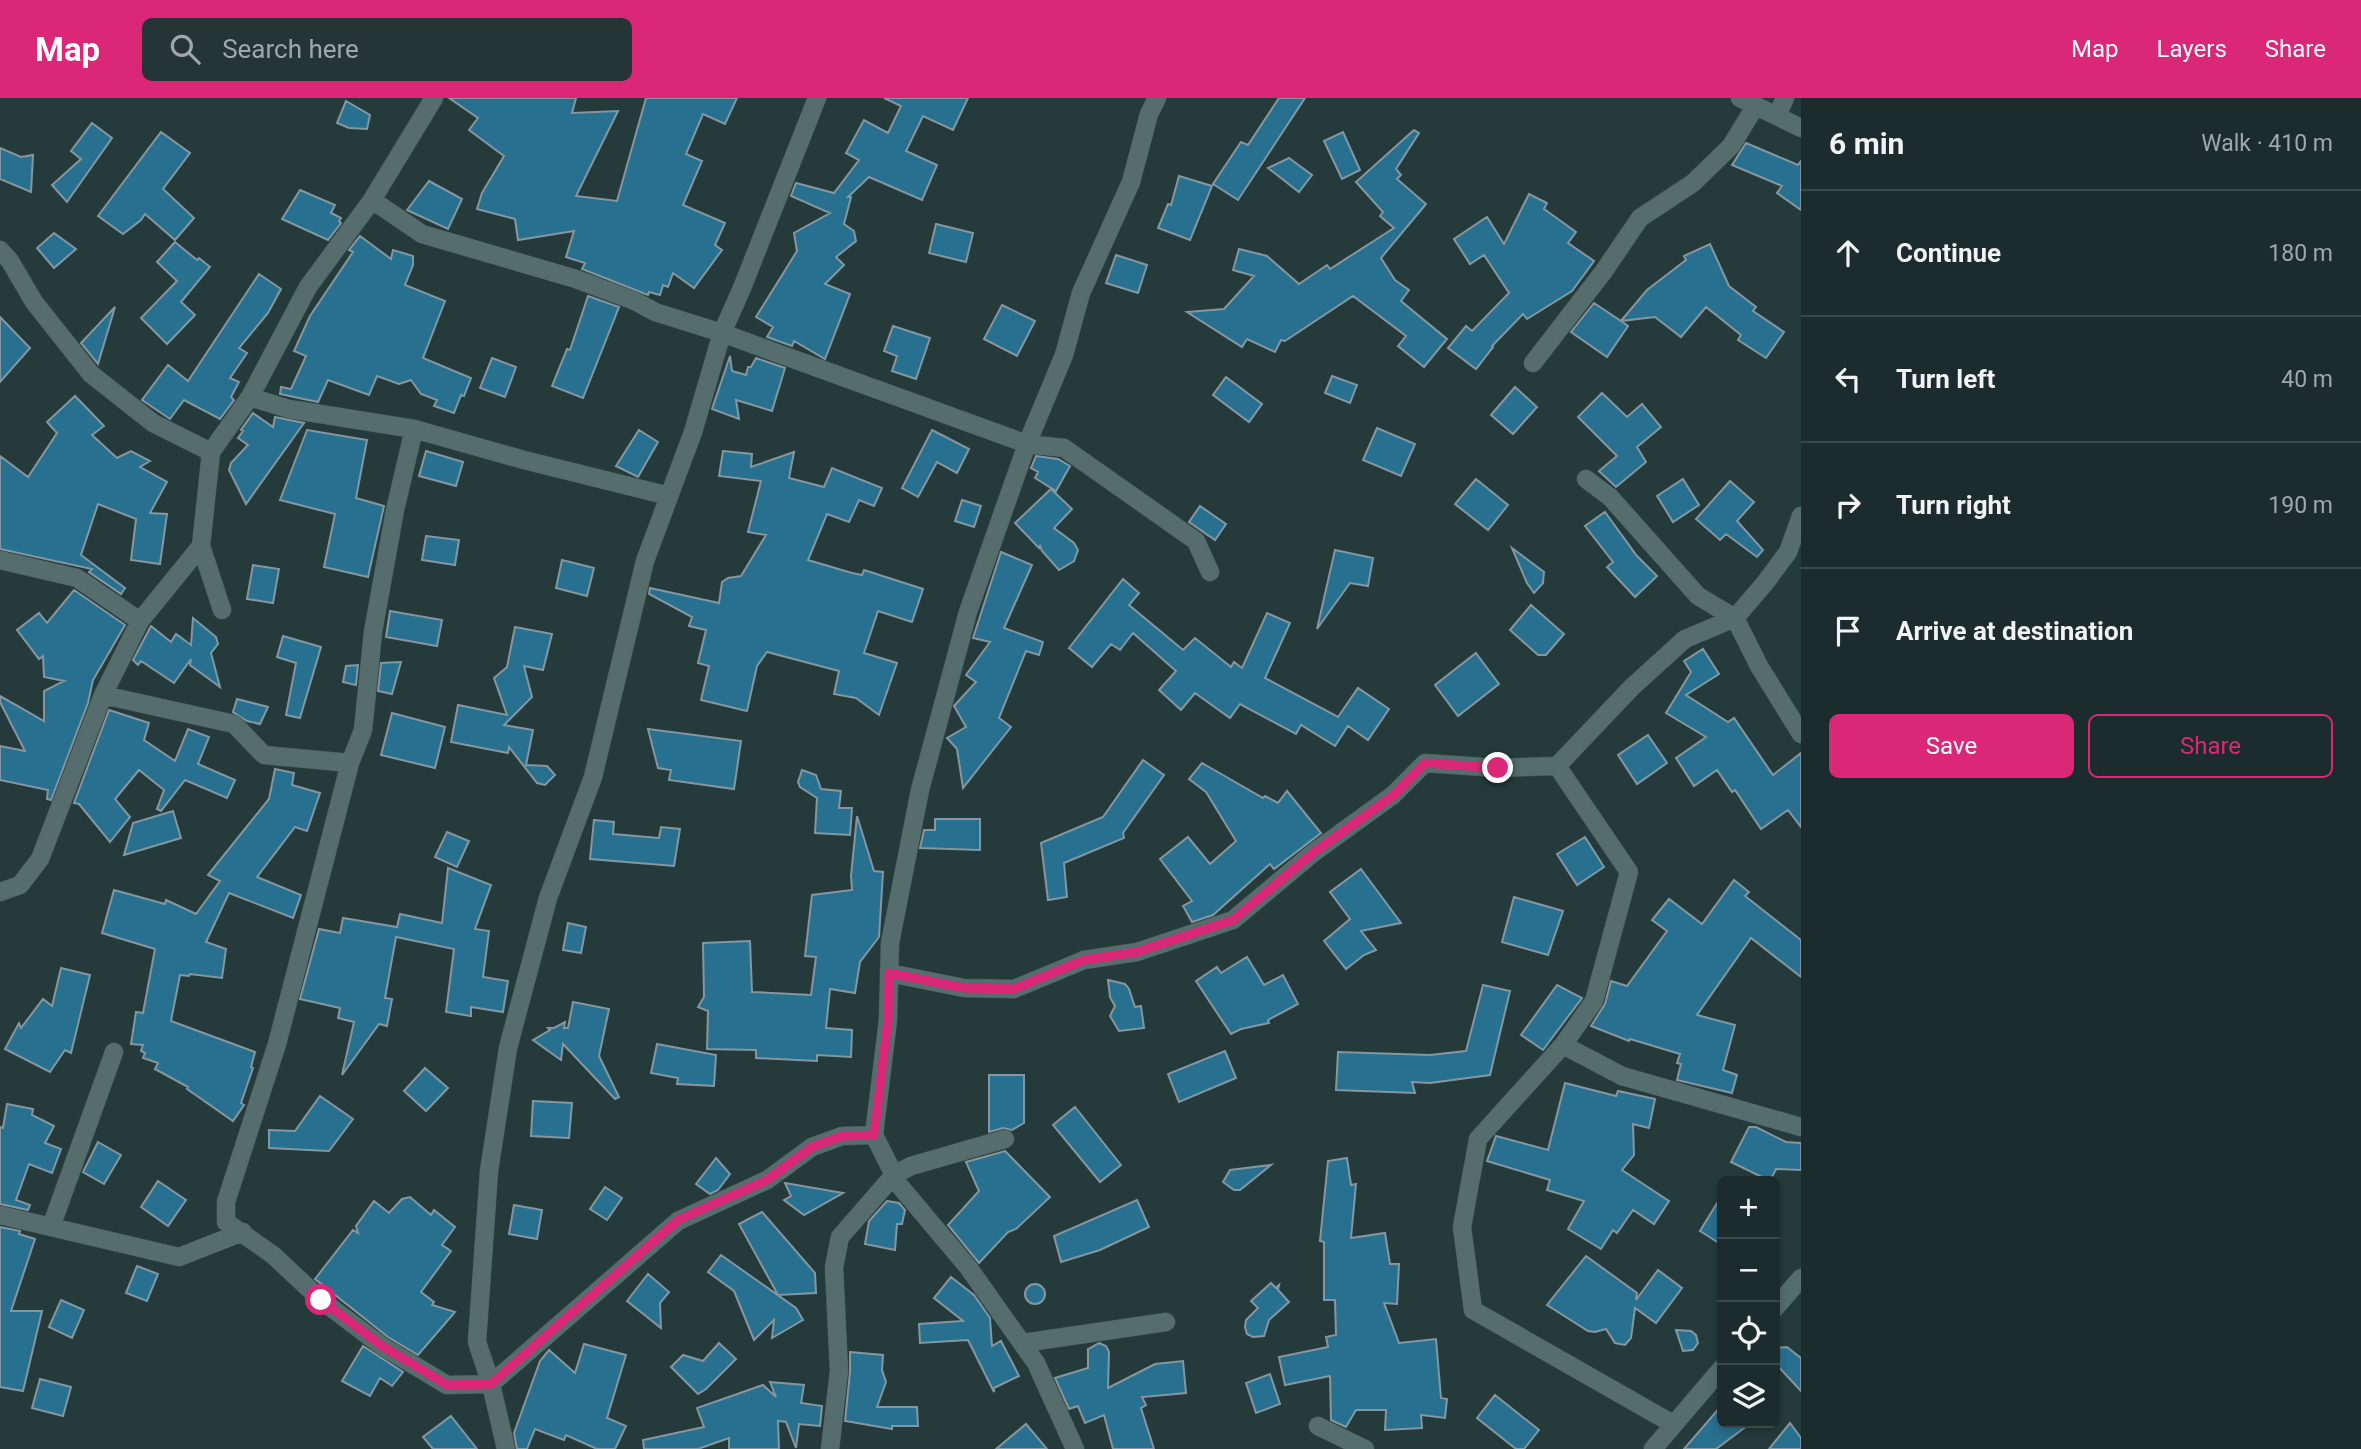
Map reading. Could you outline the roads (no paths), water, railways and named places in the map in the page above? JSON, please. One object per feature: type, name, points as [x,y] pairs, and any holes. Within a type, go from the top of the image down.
[{"type":"street","points":[[222,610],[201,546],[211,452],[250,397],[308,287],[372,200],[434,98]]},
{"type":"street","points":[[506,1449],[491,1384],[477,1342],[489,1171],[508,1048],[548,898],[593,777],[645,561],[693,432],[722,333],[817,98]]},
{"type":"street","points":[[1075,1449],[1036,1363],[968,1267],[899,1185],[874,1135],[888,1020],[890,943],[919,790],[968,612],[1027,444],[1064,355],[1081,293],[1131,182],[1149,114],[1157,98]]},
{"type":"street","points":[[1777,116],[1785,98]]},
{"type":"street","points":[[1533,363],[1604,271],[1640,218],[1693,183],[1731,146],[1748,101],[1801,128]]},
{"type":"street","points":[[372,200],[422,234],[576,279],[635,300],[655,312],[722,333],[1027,444],[1064,448],[1196,541],[1210,572]]},
{"type":"street","points":[[0,250],[10,261],[34,302],[91,374],[153,423],[211,452]]},
{"type":"street","points":[[250,397],[289,408],[414,429],[669,496]]},
{"type":"street","points":[[414,429],[395,510],[373,632],[363,730],[350,763],[277,1044],[226,1202],[226,1222],[273,1255],[321,1300],[382,1346],[447,1385],[491,1384],[678,1220],[767,1180],[812,1147],[842,1136],[874,1135]]},
{"type":"street","points":[[1586,479],[1610,497],[1698,596],[1735,618],[1759,666],[1801,734]]},
{"type":"street","points":[[889,973],[964,988],[1014,989],[1084,960],[1137,952],[1233,920],[1313,853],[1394,795],[1425,763],[1498,768],[1557,765],[1632,687],[1685,639],[1735,618],[1787,552],[1801,516]]},
{"type":"street","points":[[0,892],[20,885],[40,859],[103,695],[140,621],[201,546]]},
{"type":"street","points":[[0,560],[77,578],[140,621]]},
{"type":"street","points":[[103,695],[234,724],[264,755],[350,763]]},
{"type":"street","points":[[1557,765],[1629,872],[1594,1001],[1563,1045],[1478,1139],[1462,1227],[1473,1310],[1673,1424]]},
{"type":"street","points":[[1563,1045],[1622,1076],[1801,1127]]},
{"type":"street","points":[[51,1227],[114,1052]]},
{"type":"street","points":[[830,1449],[839,1371],[834,1267],[840,1237],[894,1175],[911,1166],[1005,1139]]},
{"type":"street","points":[[0,1215],[179,1257],[243,1232]]},
{"type":"street","points":[[1780,1302],[1801,1278]]},
{"type":"street","points":[[1023,1343],[1166,1322]]},
{"type":"street","points":[[1653,1449],[1717,1374]]},
{"type":"street","points":[[1318,1426],[1365,1449]]}]
